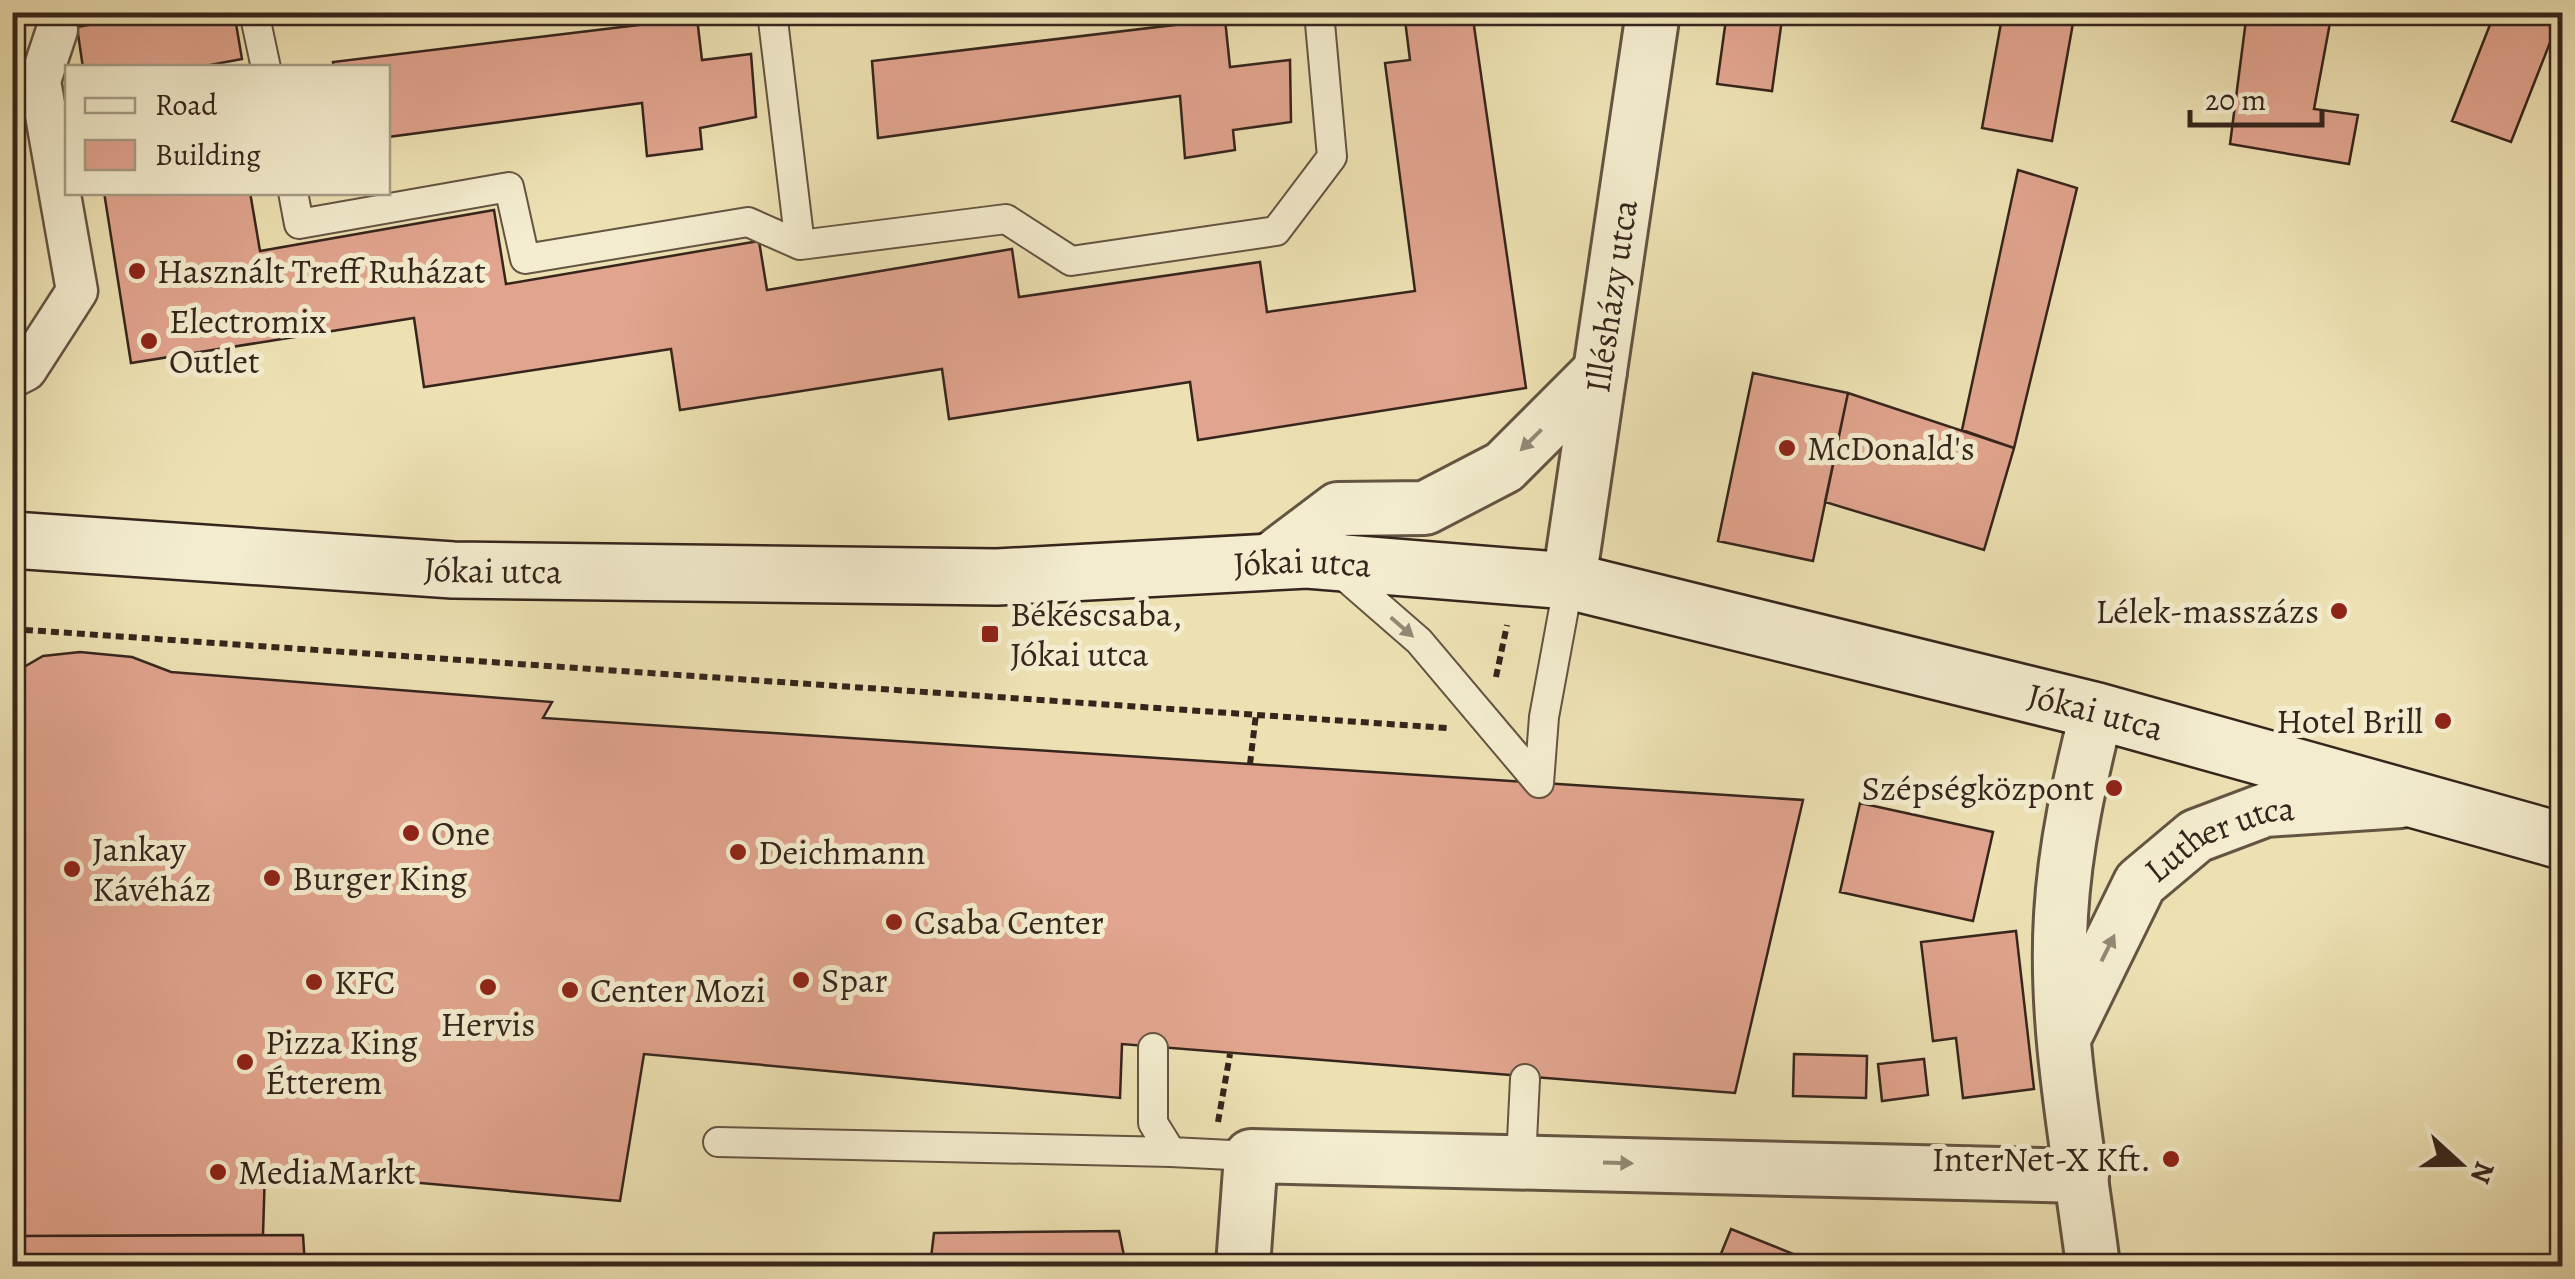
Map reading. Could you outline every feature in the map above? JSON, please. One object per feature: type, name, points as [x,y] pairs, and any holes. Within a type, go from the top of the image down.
[{"type":"main road","name":"Jókai utca","points":[[12,540],[453,570],[997,577],[1329,562],[1569,581],[2096,711],[2562,842]]},
{"type":"street","name":"Illésházy utca","points":[[1569,581],[1653,12]]},
{"type":"street","points":[[12,377],[26,370],[77,291],[40,81],[58,30]]},
{"type":"street","points":[[1268,562],[1338,508],[1425,508],[1504,468],[1600,371]]},
{"type":"street","points":[[2094,1266],[2066,1036],[2061,918],[2074,804],[2096,711]]},
{"type":"street","name":"Luther utca","points":[[2066,1036],[2140,883],[2196,836],[2265,810],[2414,800]]},
{"type":"street","points":[[1244,1266],[1251,1156],[2082,1176]]},
{"type":"lane","points":[[254,12],[265,65]]},
{"type":"lane","points":[[772,12],[800,245]]},
{"type":"lane","points":[[294,195],[300,224],[509,187],[525,259],[748,222],[800,245],[1006,220],[1070,261],[1276,231],[1332,157],[1319,12]]},
{"type":"lane","points":[[1329,562],[1419,642],[1539,783],[1544,717],[1569,581]]},
{"type":"lane","points":[[1153,1048],[1153,1122],[1170,1152]]},
{"type":"lane","points":[[1521,1160],[1525,1079]]},
{"type":"lane","points":[[718,1142],[1251,1156]]},
{"type":"path","points":[[12,628],[1440,730],[1486,718]]},
{"type":"path","points":[[1250,764],[1256,714]]},
{"type":"building","points":[[162,12],[234,12],[242,59],[210,65],[83,65],[77,27]]},
{"type":"building","points":[[1404,12],[1472,12],[1526,388],[1198,440],[1190,382],[949,419],[942,369],[680,410],[671,349],[424,387],[414,318],[131,363],[104,195],[251,195],[260,251],[494,210],[506,284],[759,241],[767,290],[1012,249],[1019,297],[1260,262],[1267,312],[1415,291],[1385,63],[1410,60]]},
{"type":"building","points":[[1727,12],[1783,12],[1772,91],[1717,84]]},
{"type":"building","points":[[2003,12],[2075,12],[2052,141],[1982,128]]},
{"type":"building","points":[[2247,12],[2332,12],[2314,109],[2358,115],[2349,164],[2230,144]]},
{"type":"building","points":[[2495,12],[2562,12],[2511,142],[2452,121]]},
{"type":"building","points":[[697,18],[702,60],[751,54],[756,117],[700,128],[702,149],[647,156],[642,103],[390,137],[390,65],[333,62]]},
{"type":"building","points":[[1225,19],[1230,67],[1290,60],[1291,122],[1233,130],[1235,150],[1185,158],[1180,96],[878,138],[872,61]]},
{"type":"building","points":[[2018,170],[2077,188],[2014,448],[1962,430]]},
{"type":"building","name":"McDonald's","points":[[1753,373],[1848,393],[1813,561],[1718,541]]},
{"type":"building","points":[[1848,393],[2014,448],[1984,550],[1825,502]]},
{"type":"building","name":"Csaba Center","points":[[80,652],[132,657],[171,672],[552,702],[543,718],[1803,800],[1735,1093],[1122,1044],[1120,1098],[644,1054],[620,1201],[265,1169],[263,1235],[12,1236],[12,674],[43,656]]},
{"type":"building","points":[[1860,803],[1993,832],[1973,921],[1840,892]]},
{"type":"building","points":[[2016,931],[2034,1089],[1963,1098],[1956,1038],[1933,1041],[1921,942]]},
{"type":"building","points":[[1794,1054],[1867,1056],[1866,1098],[1793,1096]]},
{"type":"building","points":[[1924,1059],[1928,1095],[1882,1101],[1878,1064]]},
{"type":"building","points":[[1731,1229],[1823,1266],[1716,1266]]},
{"type":"building","points":[[1119,1231],[1126,1266],[930,1266],[934,1233]]},
{"type":"building","points":[[303,1235],[305,1266],[12,1266],[12,1236]]},
{"type":"place","name":"Használt Treff Ruházat","points":[[137,271]]},
{"type":"place","name":"Electromix Outlet","points":[[149,341]]},
{"type":"place","name":"McDonald's","points":[[1787,448]]},
{"type":"place","name":"Lélek-masszázs","points":[[2339,611]]},
{"type":"place","name":"Békéscsaba, Jókai utca","points":[[990,634]]},
{"type":"place","name":"Hotel Brill","points":[[2443,721]]},
{"type":"place","name":"Szépségközpont","points":[[2114,788]]},
{"type":"place","name":"One","points":[[411,833]]},
{"type":"place","name":"Deichmann","points":[[738,852]]},
{"type":"place","name":"Jankay Kávéház","points":[[72,869]]},
{"type":"place","name":"Burger King","points":[[272,878]]},
{"type":"place","name":"Csaba Center","points":[[894,922]]},
{"type":"place","name":"Spar","points":[[801,980]]},
{"type":"place","name":"KFC","points":[[314,982]]},
{"type":"place","name":"Hervis","points":[[488,987]]},
{"type":"place","name":"Center Mozi","points":[[570,990]]},
{"type":"place","name":"Pizza King Étterem","points":[[245,1062]]},
{"type":"place","name":"InterNet-X Kft.","points":[[2171,1159]]},
{"type":"place","name":"MediaMarkt","points":[[218,1172]]}]
